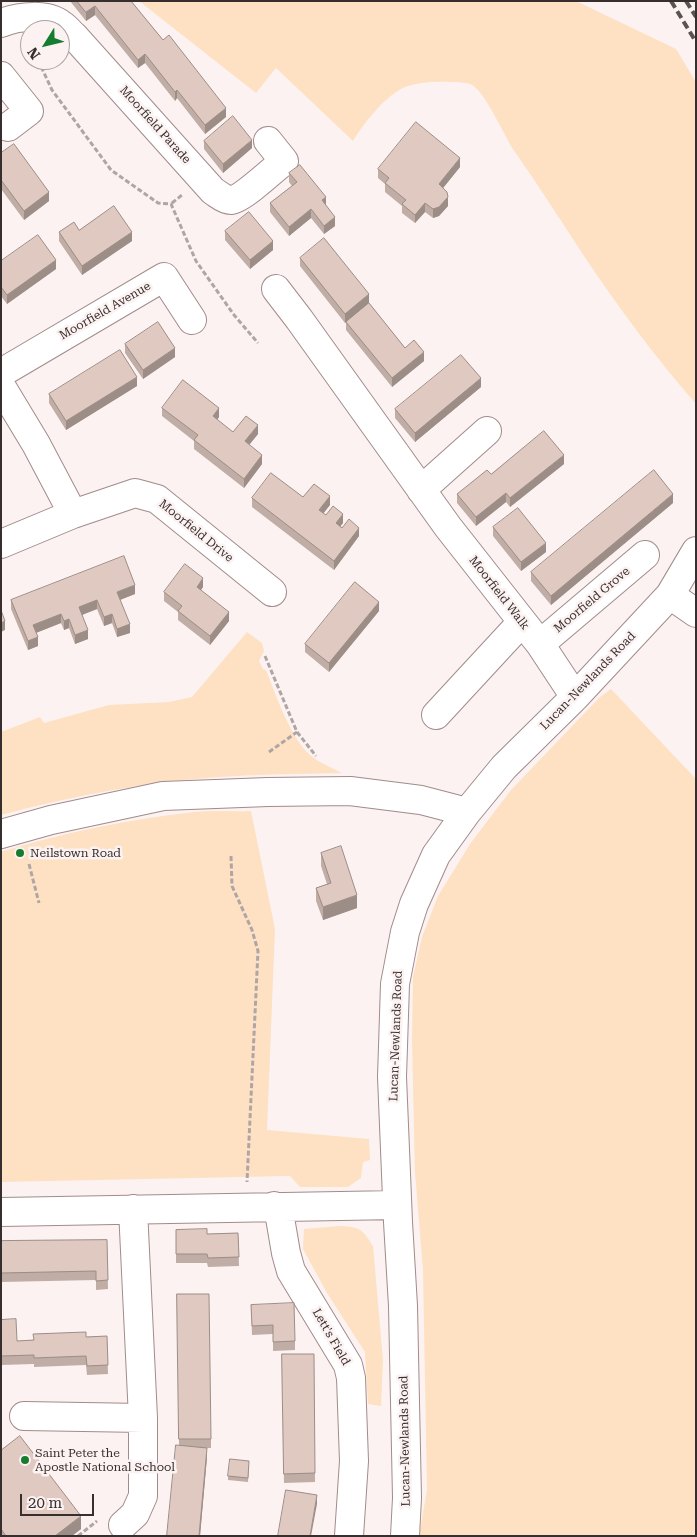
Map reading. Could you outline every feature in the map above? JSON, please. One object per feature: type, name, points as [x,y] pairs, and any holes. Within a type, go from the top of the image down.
[{"type":"street","name":"Moorfield Parade","points":[[1,23],[32,17],[48,19],[61,24],[213,191],[222,197],[231,200],[244,194],[284,161],[268,141]]},
{"type":"street","points":[[1,76],[29,111],[8,127]]},
{"type":"street","name":"Moorfield Avenue","points":[[1,373],[164,277],[192,320]]},
{"type":"street","name":"Moorfield Walk","points":[[276,289],[421,490],[540,644],[575,697]]},
{"type":"street","points":[[1,386],[41,452],[74,514]]},
{"type":"street","points":[[421,490],[487,431]]},
{"type":"street","name":"Moorfield Drive","points":[[1,544],[74,514],[135,493],[156,499],[272,592]]},
{"type":"street","name":"Lucan-Newlands Road","points":[[405,1536],[407,1498],[403,1306],[392,1077],[395,984],[401,951],[414,904],[436,855],[467,812],[504,767],[575,697],[670,595],[696,551]]},
{"type":"street","name":"Moorfield Grove","points":[[540,644],[646,555]]},
{"type":"street","points":[[670,595],[696,613]]},
{"type":"street","points":[[436,715],[522,622]]},
{"type":"street","points":[[1,834],[51,820],[163,796],[350,791],[421,800],[467,812]]},
{"type":"street","points":[[1,1212],[397,1205]]},
{"type":"street","name":"Lett's Field","points":[[274,1206],[280,1218],[291,1270],[348,1365],[351,1378],[354,1461],[349,1536]]},
{"type":"street","points":[[111,1522],[135,1514],[143,1496],[143,1418],[133,1209]]},
{"type":"street","points":[[24,1416],[143,1418]]},
{"type":"path","points":[[43,70],[52,90],[111,170],[158,203],[172,204],[196,261],[234,315],[258,343]]},
{"type":"path","points":[[264,656],[297,732],[316,756]]},
{"type":"path","points":[[269,752],[297,732]]},
{"type":"path","points":[[231,856],[232,886],[252,930],[258,951],[247,1185]]},
{"type":"path","points":[[30,864],[39,903]]},
{"type":"path","points":[[78,1536],[111,1522]]},
{"type":"shaded area","points":[[139,1],[576,1],[676,49],[696,82],[696,404],[610,294],[515,152],[485,100],[473,85],[439,82],[421,83],[405,87],[390,96],[383,103],[369,118],[353,141],[276,68],[256,93]]},
{"type":"shaded area","points":[[247,632],[262,643],[264,651],[259,661],[263,669],[266,670],[286,718],[299,741],[314,758],[342,773],[234,776],[164,782],[82,796],[1,815],[1,732],[40,717],[44,723],[109,705],[169,702],[192,697]]},
{"type":"shaded area","points":[[611,689],[696,779],[696,1536],[419,1536],[427,1490],[423,1270],[415,1173],[412,1039],[413,977],[422,937],[438,896],[470,844],[511,790],[600,697]]},
{"type":"shaded area","points":[[201,811],[251,811],[275,929],[267,1130],[369,1139],[370,1160],[363,1162],[361,1178],[348,1187],[300,1187],[290,1176],[1,1182],[1,852],[72,833],[170,815]]},
{"type":"shaded area","points":[[340,1226],[357,1228],[373,1246],[383,1360],[381,1406],[368,1404],[365,1352],[327,1293],[303,1249],[304,1229]]},
{"type":"building","points":[[77,1],[131,1],[163,40],[169,35],[226,108],[205,125],[177,90],[175,92],[145,54],[138,60],[95,6],[86,12]]},
{"type":"building","points":[[233,116],[252,140],[223,164],[204,141]]},
{"type":"building","points":[[416,122],[460,158],[439,184],[447,192],[448,197],[439,207],[433,209],[425,203],[415,215],[402,204],[406,200],[385,183],[389,178],[378,169]]},
{"type":"building","points":[[14,144],[49,192],[24,211],[1,180],[1,153]]},
{"type":"building","points":[[300,165],[326,197],[322,200],[335,217],[324,226],[311,209],[289,227],[270,203],[297,182],[289,173]]},
{"type":"building","points":[[114,206],[132,232],[82,266],[59,232],[74,222],[79,230]]},
{"type":"building","points":[[249,212],[273,241],[250,260],[225,231]]},
{"type":"building","points":[[38,235],[56,260],[7,295],[1,287],[1,261]]},
{"type":"building","points":[[324,238],[369,294],[345,314],[300,258]]},
{"type":"building","points":[[369,303],[405,348],[414,340],[424,352],[392,378],[346,322]]},
{"type":"building","points":[[158,322],[175,348],[143,370],[125,344]]},
{"type":"building","points":[[120,350],[137,377],[66,421],[49,394]]},
{"type":"building","points":[[461,355],[481,378],[415,433],[395,409]]},
{"type":"building","points":[[183,380],[219,408],[213,416],[233,432],[246,416],[258,425],[245,441],[262,455],[244,479],[194,440],[198,435],[162,408]]},
{"type":"building","points":[[544,431],[564,455],[510,498],[506,493],[476,517],[457,494],[487,470],[491,474]]},
{"type":"building","points":[[654,470],[673,494],[551,596],[531,572]]},
{"type":"building","points":[[271,473],[303,497],[314,484],[330,496],[319,510],[326,515],[333,506],[343,514],[336,523],[342,528],[349,519],[359,528],[334,561],[252,498]]},
{"type":"building","points":[[518,508],[546,543],[521,562],[493,527]]},
{"type":"building","points":[[124,556],[135,585],[117,592],[130,624],[117,629],[112,614],[104,617],[97,600],[79,607],[88,630],[75,635],[69,619],[64,621],[61,614],[33,625],[38,637],[28,641],[11,600]]},
{"type":"building","points":[[185,564],[203,578],[197,587],[229,612],[210,636],[178,611],[182,606],[164,592]]},
{"type":"building","points":[[355,582],[379,602],[329,663],[305,644]]},
{"type":"building","points":[[1,610],[5,621],[1,623]]},
{"type":"building","points":[[341,846],[357,895],[323,907],[316,888],[331,883],[321,853]]},
{"type":"building","points":[[207,1229],[207,1234],[238,1233],[239,1257],[208,1258],[207,1254],[176,1254],[176,1230]]},
{"type":"building","points":[[107,1240],[108,1280],[96,1281],[96,1271],[1,1273],[1,1241]]},
{"type":"building","points":[[177,1294],[209,1294],[211,1439],[179,1439]]},
{"type":"building","points":[[294,1303],[295,1341],[273,1342],[273,1325],[252,1326],[251,1305]]},
{"type":"building","points":[[16,1319],[17,1341],[34,1340],[33,1334],[86,1332],[86,1337],[107,1336],[108,1365],[87,1366],[86,1356],[34,1358],[34,1355],[1,1356],[1,1320]]},
{"type":"building","points":[[282,1354],[314,1354],[315,1473],[284,1474]]},
{"type":"building","name":"Saint Peter the Apostle National School","points":[[20,1436],[81,1516],[55,1536],[6,1536],[1,1529],[1,1448]]},
{"type":"building","points":[[176,1445],[207,1448],[199,1536],[167,1536]]},
{"type":"building","points":[[230,1459],[249,1461],[248,1478],[228,1476]]},
{"type":"building","points":[[286,1490],[317,1495],[310,1536],[278,1536]]},
{"type":"railway","points":[[671,1],[696,42]]},
{"type":"railway","points":[[686,1],[696,17]]},
{"type":"place","name":"Neilstown Road","points":[[20,853]]},
{"type":"place","name":"Saint Peter the Apostle National School","points":[[25,1460]]}]
